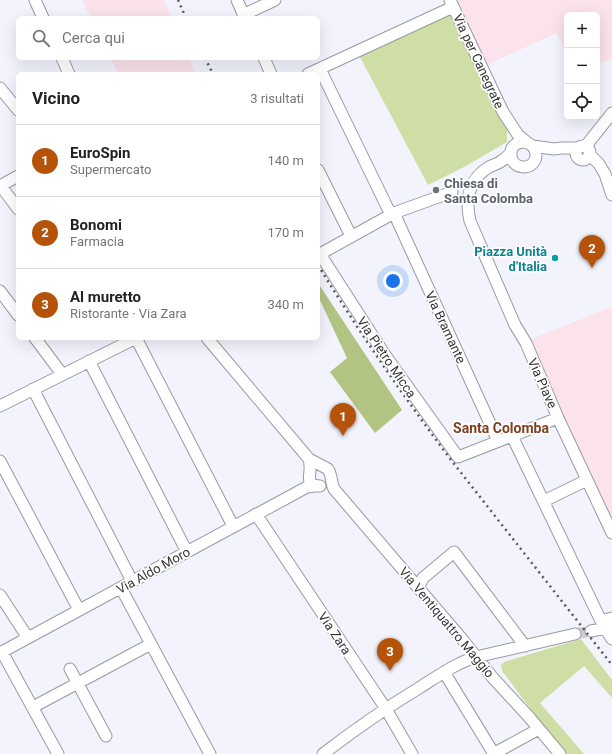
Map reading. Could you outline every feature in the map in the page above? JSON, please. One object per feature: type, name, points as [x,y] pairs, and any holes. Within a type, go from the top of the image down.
[{"type":"street","points":[[35,0],[42,16]]},
{"type":"street","points":[[237,0],[244,16]]},
{"type":"street","points":[[246,16],[275,0]]},
{"type":"street","points":[[312,72],[452,4]]},
{"type":"street","name":"Via per Canegrate","points":[[452,4],[503,112],[518,135],[530,145]]},
{"type":"street","points":[[63,60],[68,72]]},
{"type":"street","points":[[265,60],[270,72]]},
{"type":"street","name":"Via Bramante","points":[[320,68],[393,214],[498,441]]},
{"type":"street","points":[[0,88],[16,108]]},
{"type":"street","points":[[582,153],[612,113]]},
{"type":"street","name":"Via per Canegrate","points":[[509,122],[511,151]]},
{"type":"street","points":[[473,192],[475,181],[481,174],[490,167],[500,163],[518,143],[524,142],[530,145],[554,150],[582,153],[599,164],[605,174],[612,195]]},
{"type":"street","points":[[511,151],[511,158],[515,164],[525,167],[532,163],[535,158],[536,153],[530,145]]},
{"type":"street","points":[[535,158],[554,150]]},
{"type":"street","points":[[473,192],[494,171],[503,166],[515,164]]},
{"type":"street","points":[[320,174],[351,236],[393,214],[452,192]]},
{"type":"street","points":[[16,177],[0,186],[16,206]]},
{"type":"street","name":"Via Piave","points":[[473,192],[468,202],[470,221],[515,325],[526,343],[558,418],[612,533]]},
{"type":"street","name":"Via Pietro Micca","points":[[351,236],[320,254],[384,355],[458,457],[498,441]]},
{"type":"street","points":[[0,291],[16,312]]},
{"type":"street","points":[[36,340],[62,374]]},
{"type":"street","points":[[0,406],[132,340]]},
{"type":"street","points":[[137,340],[233,526]]},
{"type":"street","name":"Via Ventiquattro Maggio","points":[[209,340],[309,459],[328,469],[329,471],[319,482],[418,582],[493,678],[560,754]]},
{"type":"street","points":[[89,361],[187,552]]},
{"type":"street","points":[[33,389],[132,581]]},
{"type":"street","points":[[498,441],[558,418]]},
{"type":"street","points":[[512,436],[602,621],[612,618]]},
{"type":"street","points":[[309,459],[310,466],[319,482]]},
{"type":"street","points":[[0,461],[79,610]]},
{"type":"street","points":[[544,501],[588,480]]},
{"type":"street","name":"Via Aldo Moro","points":[[1,652],[233,526],[319,482]]},
{"type":"street","name":"Via Zara","points":[[256,514],[386,709],[412,754]]},
{"type":"street","points":[[418,582],[454,552],[525,646]]},
{"type":"street","points":[[121,588],[210,754]]},
{"type":"street","points":[[0,595],[28,638]]},
{"type":"street","points":[[592,631],[608,627],[612,639]]},
{"type":"street","points":[[322,754],[335,750],[386,709],[464,661],[575,634]]},
{"type":"street","points":[[33,707],[150,644]]},
{"type":"street","points":[[1,652],[58,754]]},
{"type":"street","points":[[70,669],[106,736]]},
{"type":"street","points":[[444,672],[493,754],[539,729]]},
{"type":"shaded area","points":[[82,0],[164,0],[171,16],[90,16]]},
{"type":"shaded area","points":[[453,0],[612,0],[612,61],[611,59],[600,64],[600,12],[564,12],[564,49],[557,33],[484,66]]},
{"type":"shaded area","points":[[112,60],[190,60],[195,72],[117,72]]},
{"type":"shaded area","points":[[612,307],[612,522],[529,340]]},
{"type":"green space","points":[[450,13],[507,125],[507,142],[464,167],[428,185],[360,57]]},
{"type":"green space","points":[[320,286],[402,410],[375,433],[330,372],[347,358],[320,300]]},
{"type":"green space","points":[[581,639],[612,680],[612,698],[584,666],[540,703],[584,754],[566,754],[502,671],[501,665],[504,662]]},
{"type":"tunnel","points":[[575,634],[591,631]]},
{"type":"railway","points":[[178,0],[185,16]]},
{"type":"railway","points":[[206,60],[212,72]]},
{"type":"railway","points":[[320,268],[366,340],[433,436],[612,665]]},
{"type":"place","name":"Chiesa di Santa Colomba","points":[[436,190]]},
{"type":"place","name":"Piazza Unità d'Italia","points":[[555,258]]},
{"type":"place","name":"Bonomi","points":[[592,268]]},
{"type":"place","name":"EuroSpin","points":[[343,436]]},
{"type":"place","name":"Al muretto","points":[[390,671]]},
{"type":"district","name":"Santa Colomba","points":[[501,428]]}]
